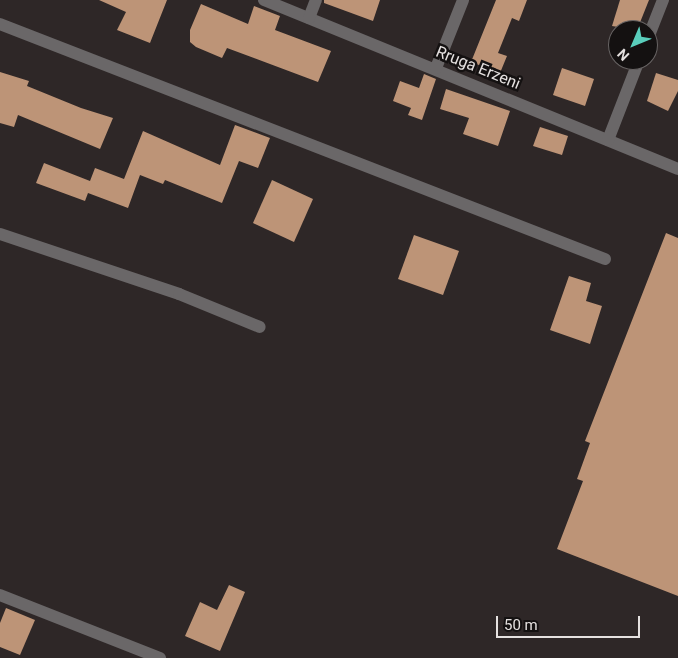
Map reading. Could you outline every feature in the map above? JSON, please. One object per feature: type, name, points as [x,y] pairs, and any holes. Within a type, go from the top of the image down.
[{"type":"street","name":"Rruga Erzeni","points":[[264,0],[436,68],[608,140],[677,165]]},
{"type":"street","points":[[310,18],[316,0]]},
{"type":"street","points":[[436,68],[463,0]]},
{"type":"street","points":[[655,20],[663,0]]},
{"type":"street","points":[[0,24],[605,259]]},
{"type":"street","points":[[608,140],[636,70]]},
{"type":"street","points":[[0,234],[179,294],[260,328]]},
{"type":"street","points":[[0,595],[160,658]]},
{"type":"building","points":[[99,0],[167,0],[150,43],[117,30],[126,12]]},
{"type":"building","points":[[324,0],[380,0],[373,21],[324,3]]},
{"type":"building","points":[[496,0],[527,0],[519,21],[512,18],[498,53],[507,56],[500,73],[471,62]]},
{"type":"building","points":[[620,0],[649,0],[641,20],[614,20]]},
{"type":"building","points":[[201,4],[248,24],[254,6],[280,16],[275,30],[331,51],[318,82],[227,48],[222,58],[196,47],[190,42],[190,30]]},
{"type":"building","points":[[562,68],[594,79],[585,106],[553,95]]},
{"type":"building","points":[[0,72],[29,81],[27,86],[81,108],[113,118],[100,149],[18,115],[14,127],[0,123]]},
{"type":"building","points":[[656,73],[678,80],[678,91],[668,111],[647,101]]},
{"type":"building","points":[[424,74],[436,79],[422,120],[408,115],[411,108],[393,101],[400,81],[419,88]]},
{"type":"building","points":[[446,89],[510,111],[498,146],[463,134],[469,118],[440,109]]},
{"type":"building","points":[[235,125],[270,138],[258,168],[239,161],[222,203],[165,180],[163,184],[140,175],[128,208],[88,193],[85,201],[36,183],[44,163],[90,181],[95,168],[124,179],[143,131],[220,165]]},
{"type":"building","points":[[540,127],[568,136],[562,155],[533,146]]},
{"type":"building","points":[[272,180],[313,199],[294,242],[253,223]]},
{"type":"building","points":[[666,233],[678,238],[678,596],[557,549],[583,481],[577,479],[590,443],[585,441]]},
{"type":"building","points":[[414,235],[459,251],[443,295],[398,279]]},
{"type":"building","points":[[569,276],[591,283],[586,301],[602,306],[590,344],[550,330]]},
{"type":"building","points":[[229,585],[245,592],[220,651],[185,636],[200,602],[217,610]]},
{"type":"building","points":[[6,608],[35,620],[20,655],[0,647],[0,623]]}]
